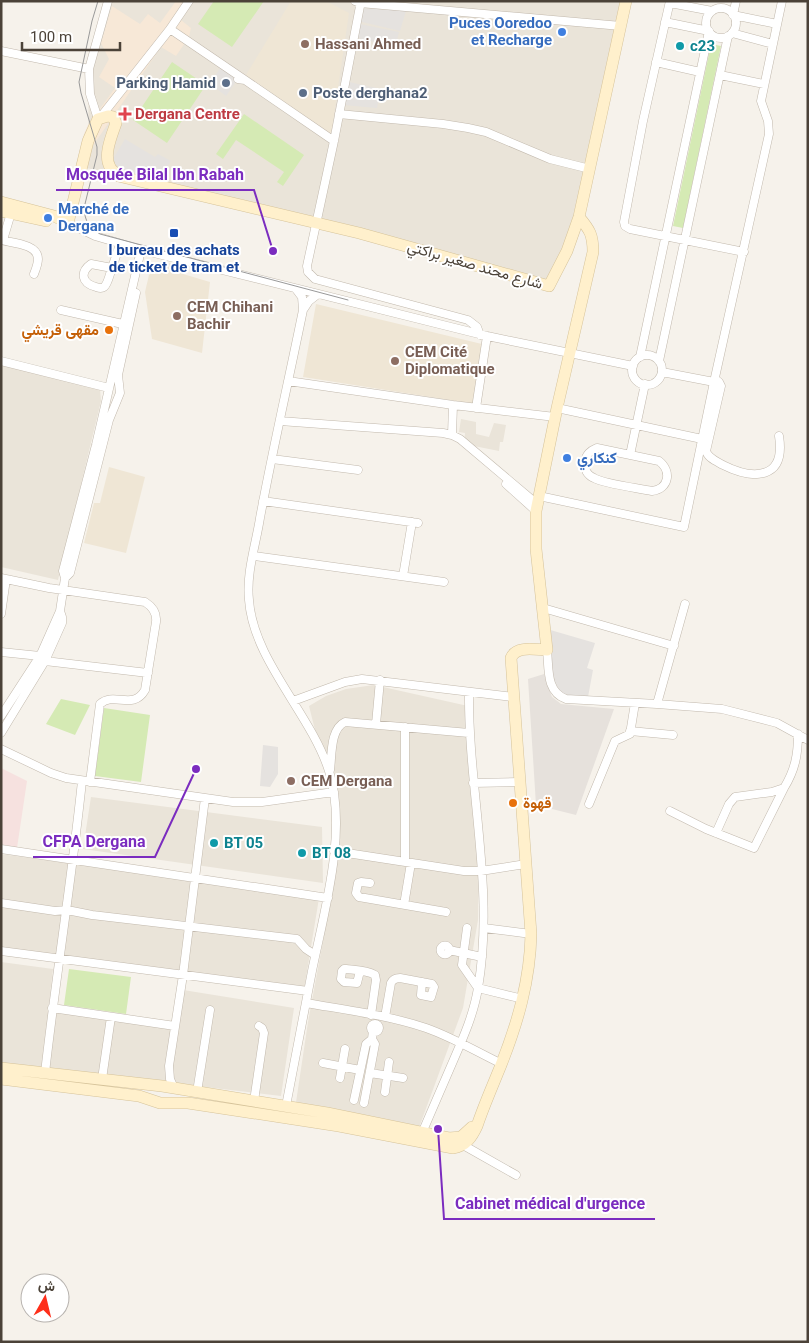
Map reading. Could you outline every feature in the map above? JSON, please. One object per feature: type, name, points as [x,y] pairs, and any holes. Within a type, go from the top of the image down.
[{"type":"street","points":[[98,119],[90,94],[90,69],[108,1]]},
{"type":"street","points":[[68,223],[88,141],[98,119],[189,1]]},
{"type":"street","name":"شارع محند صغير براكتي","points":[[317,222],[550,286],[580,217],[626,1]]},
{"type":"street","points":[[716,1],[713,11],[707,19],[709,31],[640,357],[633,366],[636,380],[645,384],[654,383],[662,372],[660,361],[720,75],[730,34],[736,24],[733,14],[736,1]]},
{"type":"street","points":[[505,484],[537,504],[684,527],[769,134],[768,121],[761,101],[782,1]]},
{"type":"street","points":[[476,408],[484,335],[477,327],[468,320],[312,277],[308,272],[307,266],[334,141],[359,2],[621,26]]},
{"type":"street","points":[[744,252],[630,229],[625,226],[624,222],[670,2],[713,11],[725,9],[733,14],[777,24]]},
{"type":"street","points":[[665,22],[709,31],[718,37],[730,34],[773,44]]},
{"type":"street","points":[[170,28],[241,79],[334,141]]},
{"type":"street","points":[[1,51],[90,69]]},
{"type":"street","points":[[656,62],[700,72]]},
{"type":"street","points":[[720,75],[764,84]]},
{"type":"street","points":[[339,114],[468,128],[486,132],[550,159],[590,169]]},
{"type":"street","points":[[98,119],[108,116],[113,118],[116,123],[107,159],[110,167],[118,176],[317,222]]},
{"type":"street","points":[[1,202],[54,216],[88,234],[143,250],[484,335],[633,366]]},
{"type":"street","points":[[34,274],[38,259],[36,251],[32,248],[2,240],[6,212],[53,223],[68,223]]},
{"type":"street","points":[[580,217],[593,239],[593,252],[537,504],[536,550],[552,689],[557,696],[566,699],[658,704],[740,713],[777,723],[808,740]]},
{"type":"street","points":[[112,268],[120,244]]},
{"type":"street","points":[[1,733],[43,659],[60,611],[65,578],[63,570],[126,325],[143,250]]},
{"type":"street","points":[[286,1106],[328,898],[337,824],[330,772],[314,737],[265,652],[252,617],[249,602],[248,586],[303,310],[302,297],[296,289]]},
{"type":"street","points":[[303,310],[309,301],[318,294]]},
{"type":"street","points":[[385,311],[388,298]]},
{"type":"street","points":[[61,310],[126,325]]},
{"type":"street","points":[[65,578],[70,573],[109,420],[120,395],[118,375],[126,325]]},
{"type":"street","points":[[640,357],[652,356],[660,361]]},
{"type":"street","points":[[1,361],[109,387],[113,395],[120,395]]},
{"type":"street","points":[[662,372],[720,382],[721,386],[706,451],[708,456],[740,472],[754,475],[760,474],[770,470],[777,463],[780,446],[779,436]]},
{"type":"street","points":[[288,381],[476,408],[556,412],[636,425],[702,439]]},
{"type":"street","points":[[109,387],[114,382],[119,384]]},
{"type":"street","points":[[630,455],[645,384]]},
{"type":"street","points":[[452,435],[453,405]]},
{"type":"street","points":[[280,421],[452,435],[460,439],[537,504]]},
{"type":"street","points":[[597,448],[630,455],[655,460],[662,464],[668,472],[664,484],[657,490],[652,491],[596,480],[585,470],[586,455],[597,448]]},
{"type":"street","points":[[272,459],[358,470]]},
{"type":"street","points":[[264,501],[415,522],[403,576]]},
{"type":"street","points":[[254,556],[444,582]]},
{"type":"street","points":[[1,614],[4,578],[62,590],[140,602],[153,608],[156,617],[145,690],[138,699],[128,701],[109,700],[100,704],[74,860],[52,1008],[45,1073]]},
{"type":"street","points":[[658,704],[685,604]]},
{"type":"street","points":[[543,608],[674,646]]},
{"type":"street","points":[[1,1068],[157,1085],[286,1106],[453,1148],[463,1145],[475,1130],[502,1064],[523,999],[529,968],[531,934],[510,658],[517,650],[547,650]]},
{"type":"street","points":[[1,652],[148,673]]},
{"type":"street","points":[[1,716],[43,659]]},
{"type":"street","points":[[293,701],[345,682],[362,679],[512,697]]},
{"type":"street","points":[[376,724],[380,680]]},
{"type":"street","points":[[420,1139],[470,1019],[478,988],[482,956],[484,928],[469,733],[469,692]]},
{"type":"street","points":[[589,804],[615,742],[630,734],[635,703]]},
{"type":"street","points":[[330,772],[335,732],[338,726],[349,721],[469,733]]},
{"type":"street","points":[[404,905],[408,863],[405,727]]},
{"type":"street","points":[[630,731],[673,735]]},
{"type":"street","points":[[670,811],[716,833],[754,848],[796,765],[798,734]]},
{"type":"street","points":[[1,749],[51,773],[86,781],[233,802],[255,802],[334,792]]},
{"type":"street","points":[[473,783],[520,782]]},
{"type":"street","points":[[716,833],[729,804],[736,797],[772,792],[784,788]]},
{"type":"street","points":[[170,1103],[174,1096],[169,1070],[190,927],[205,798]]},
{"type":"street","points":[[1,849],[328,898]]},
{"type":"street","points":[[334,851],[464,871],[481,871],[526,864]]},
{"type":"street","points":[[370,883],[358,883],[356,893],[359,897],[446,912]]},
{"type":"street","points":[[1,902],[55,911],[67,910],[92,915],[297,939],[306,949],[316,955]]},
{"type":"street","points":[[468,928],[463,953],[463,968],[478,988],[523,999]]},
{"type":"street","points":[[484,928],[531,934]]},
{"type":"street","points":[[1,950],[308,991]]},
{"type":"street","points":[[449,950],[482,956]]},
{"type":"street","points":[[360,971],[372,973],[376,976],[375,1044],[364,1103]]},
{"type":"street","points":[[354,1100],[366,1044],[376,1024],[392,981],[398,978],[422,982]]},
{"type":"street","points":[[306,1003],[376,1024],[426,1028],[502,1064]]},
{"type":"street","points":[[52,1008],[175,1026]]},
{"type":"street","points":[[197,1092],[210,1010]]},
{"type":"street","points":[[102,1079],[111,1017]]},
{"type":"street","points":[[254,1101],[264,1033],[264,1029],[259,1026]]},
{"type":"street","points":[[340,1078],[345,1049]]},
{"type":"street","points":[[385,1092],[389,1062]]},
{"type":"street","points":[[323,1063],[360,1070]]},
{"type":"street","points":[[370,1072],[403,1078]]},
{"type":"street","points":[[1,1079],[134,1095],[155,1101],[188,1103],[420,1139],[457,1138],[468,1132],[480,1116]]},
{"type":"street","points":[[155,1101],[154,1092],[157,1085]]},
{"type":"street","points":[[463,1145],[516,1175]]},
{"type":"shaded area","points":[[108,1],[626,1],[590,169],[549,286],[249,205],[82,167],[88,141],[89,69]]},
{"type":"shaded area","points":[[176,1],[194,1],[181,20],[191,28],[189,37],[176,56],[161,47],[92,147],[64,215],[84,134],[88,125],[115,88],[99,77],[109,59],[101,43],[112,6],[140,24],[148,14],[160,23]]},
{"type":"shaded area","name":"Hassani Ahmed","points":[[291,1],[326,1],[349,13],[331,135],[246,75]]},
{"type":"shaded area","points":[[362,8],[406,11],[400,31],[358,21]]},
{"type":"shaded area","points":[[360,24],[399,32],[395,47],[358,38]]},
{"type":"shaded area","name":"Parking Hamid","points":[[221,67],[238,79],[226,96],[213,86],[218,79],[214,77]]},
{"type":"shaded area","points":[[349,82],[381,89],[377,108],[344,105]]},
{"type":"shaded area","points":[[125,139],[155,157],[158,154],[171,161],[159,178],[119,170],[113,159]]},
{"type":"shaded area","name":"CEM Chihani Bachir","points":[[163,261],[185,268],[183,274],[210,282],[202,353],[152,339],[145,292],[149,275]]},
{"type":"shaded area","name":"CEM Cité Diplomatique","points":[[316,304],[486,345],[475,404],[303,377]]},
{"type":"shaded area","points":[[1,365],[100,389],[101,401],[58,580],[1,567]]},
{"type":"shaded area","points":[[461,419],[476,422],[476,434],[489,437],[494,423],[506,425],[503,442],[500,442],[499,451],[464,444],[465,433],[459,432]]},
{"type":"shaded area","points":[[109,467],[145,477],[126,553],[84,543],[94,503],[100,503]]},
{"type":"shaded area","points":[[547,629],[595,643],[587,668],[593,670],[588,697],[558,694],[554,686]]},
{"type":"shaded area","points":[[544,674],[552,697],[561,704],[614,709],[576,815],[536,805],[528,679]]},
{"type":"shaded area","points":[[374,685],[468,706],[479,847],[478,920],[463,1008],[417,1133],[295,1109],[337,843],[338,784],[318,742],[309,706],[326,696],[346,689]]},
{"type":"shaded area","points":[[263,745],[278,747],[278,774],[270,787],[260,786]]},
{"type":"shaded area","points":[[1,768],[27,781],[17,848],[1,844]]},
{"type":"shaded area","points":[[91,797],[322,827],[323,883],[83,849]]},
{"type":"shaded area","points":[[1,854],[319,898],[304,990],[1,948]]},
{"type":"shaded area","points":[[1,962],[53,969],[49,1004],[172,1023],[177,989],[294,1008],[281,1096],[1,1063]]},
{"type":"green space","points":[[214,1],[264,1],[232,47],[198,24]]},
{"type":"green space","points":[[711,44],[721,46],[683,228],[673,226]]},
{"type":"green space","points":[[172,62],[206,85],[167,143],[133,120]]},
{"type":"green space","points":[[244,114],[304,155],[283,186],[277,182],[284,172],[236,140],[223,159],[216,154]]},
{"type":"green space","points":[[61,699],[90,705],[75,735],[46,724]]},
{"type":"green space","points":[[104,708],[150,715],[141,782],[95,776]]},
{"type":"green space","points":[[69,969],[131,977],[126,1014],[64,1005]]},
{"type":"tram line","points":[[98,1],[79,82],[97,147],[97,155],[84,208],[85,217],[90,226],[100,234],[348,300]]},
{"type":"place","name":"Puces Ooredoo et Recharge","points":[[562,32]]},
{"type":"place","name":"Hassani Ahmed","points":[[305,44]]},
{"type":"place","name":"c23","points":[[680,46]]},
{"type":"place","name":"Parking Hamid","points":[[226,83]]},
{"type":"place","name":"Poste derghana2","points":[[303,93]]},
{"type":"place","name":"Dergana Centre","points":[[125,114]]},
{"type":"place","name":"Marché de Dergana","points":[[48,218]]},
{"type":"place","name":"I bureau des achats de ticket de tram et","points":[[174,233]]},
{"type":"place","name":"Mosquée Bilal Ibn Rabah","points":[[273,251]]},
{"type":"place","name":"CEM Chihani Bachir","points":[[177,316]]},
{"type":"place","name":"مقهى قريشي","points":[[109,330]]},
{"type":"place","name":"CEM Cité Diplomatique","points":[[395,361]]},
{"type":"place","name":"كنكاري","points":[[567,458]]},
{"type":"place","name":"CFPA Dergana","points":[[196,769]]},
{"type":"place","name":"CEM Dergana","points":[[291,781]]},
{"type":"place","name":"قهوة","points":[[513,803]]},
{"type":"place","name":"BT 05","points":[[214,843]]},
{"type":"place","name":"BT 08","points":[[302,853]]},
{"type":"place","name":"Cabinet médical d'urgence","points":[[438,1129]]}]
